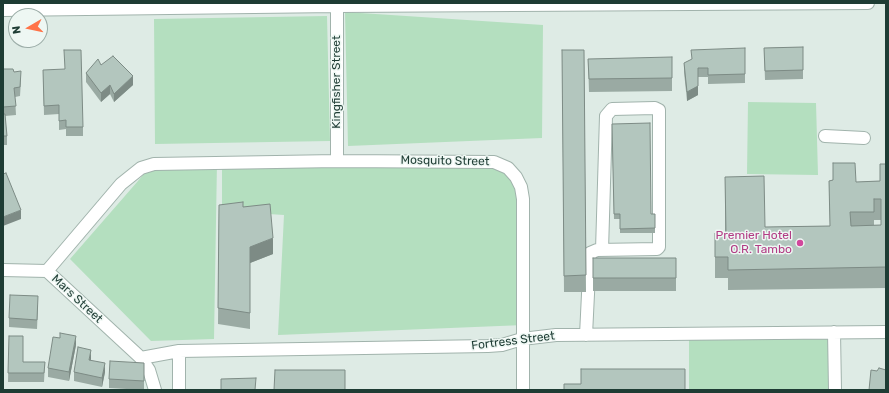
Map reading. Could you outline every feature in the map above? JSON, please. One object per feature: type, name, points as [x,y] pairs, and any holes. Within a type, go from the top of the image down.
[{"type":"street","points":[[3,10],[49,7],[337,4],[868,3]]},
{"type":"street","name":"Kingfisher Street","points":[[337,4],[337,161]]},
{"type":"street","points":[[586,335],[590,253],[602,250],[657,249],[659,247],[659,110],[655,108],[612,109],[606,116],[602,250]]},
{"type":"street","points":[[826,136],[864,138]]},
{"type":"street","name":"Mosquito Street","points":[[154,164],[337,161],[487,161],[502,164],[516,177],[521,187],[524,199],[522,339],[523,390]]},
{"type":"street","name":"Mars Street","points":[[154,164],[142,168],[126,179],[46,271],[141,358],[149,370],[155,390]]},
{"type":"street","points":[[3,270],[46,271]]},
{"type":"street","points":[[834,332],[835,390]]},
{"type":"street","name":"Fortress Street","points":[[141,358],[179,351],[488,346],[539,336],[886,332]]},
{"type":"street","points":[[179,351],[179,390]]},
{"type":"green space","points":[[345,12],[543,25],[542,138],[348,146]]},
{"type":"green space","points":[[327,16],[330,141],[155,144],[154,19]]},
{"type":"green space","points":[[748,102],[816,103],[818,175],[747,174]]},
{"type":"green space","points":[[217,162],[214,339],[151,341],[70,259],[151,166]]},
{"type":"green space","points":[[499,162],[523,194],[524,325],[278,335],[284,215],[222,211],[222,164]]},
{"type":"green space","points":[[689,339],[828,339],[828,390],[689,390]]},
{"type":"building","points":[[803,47],[803,70],[765,71],[764,48]]},
{"type":"building","points":[[745,48],[745,74],[708,75],[708,68],[698,68],[698,86],[687,92],[684,63],[692,59],[691,50]]},
{"type":"building","points":[[64,50],[81,50],[83,127],[66,127],[66,120],[59,121],[59,105],[44,106],[43,70],[65,69]]},
{"type":"building","points":[[562,50],[584,50],[586,275],[564,276]]},
{"type":"building","points":[[113,56],[133,76],[114,94],[110,85],[101,93],[86,73],[98,59],[101,65]]},
{"type":"building","points":[[672,57],[672,78],[589,79],[588,59]]},
{"type":"building","points":[[3,69],[13,69],[14,72],[21,71],[20,87],[14,88],[16,106],[3,107]]},
{"type":"building","points":[[3,114],[5,114],[7,136],[3,136]]},
{"type":"building","points":[[650,123],[651,214],[655,214],[655,228],[620,229],[620,214],[614,214],[612,124]]},
{"type":"building","points":[[833,163],[855,163],[856,182],[880,181],[880,164],[886,164],[886,267],[728,270],[728,257],[715,257],[715,233],[726,233],[725,177],[764,176],[765,227],[830,226],[829,181],[833,180]],"holes":[[[874,199],[881,199],[881,225],[851,226],[850,212],[874,212]]]},
{"type":"building","points":[[6,173],[21,210],[3,217],[3,174]]},
{"type":"building","points":[[243,202],[243,207],[270,204],[273,238],[250,247],[250,313],[218,308],[219,205]]},
{"type":"building","points":[[593,258],[676,258],[676,278],[593,278]]},
{"type":"building","points":[[10,295],[38,296],[37,320],[9,318]]},
{"type":"building","points":[[60,333],[76,336],[69,372],[48,368],[53,337],[60,338]]},
{"type":"building","points":[[9,336],[23,336],[23,362],[45,362],[44,373],[8,373]]},
{"type":"building","points":[[78,347],[91,350],[89,360],[105,363],[102,378],[74,372]]},
{"type":"building","points":[[110,361],[144,363],[144,381],[109,379]]},
{"type":"building","points":[[879,368],[886,370],[886,390],[869,390],[871,370],[877,371]]},
{"type":"building","points":[[581,369],[685,369],[685,390],[564,390],[564,384],[581,384]]},
{"type":"building","points":[[275,370],[345,370],[345,390],[274,390]]},
{"type":"building","points":[[256,378],[255,390],[221,390],[221,379]]},
{"type":"place","name":"Premier Hotel O.R. Tambo","points":[[800,243]]}]
